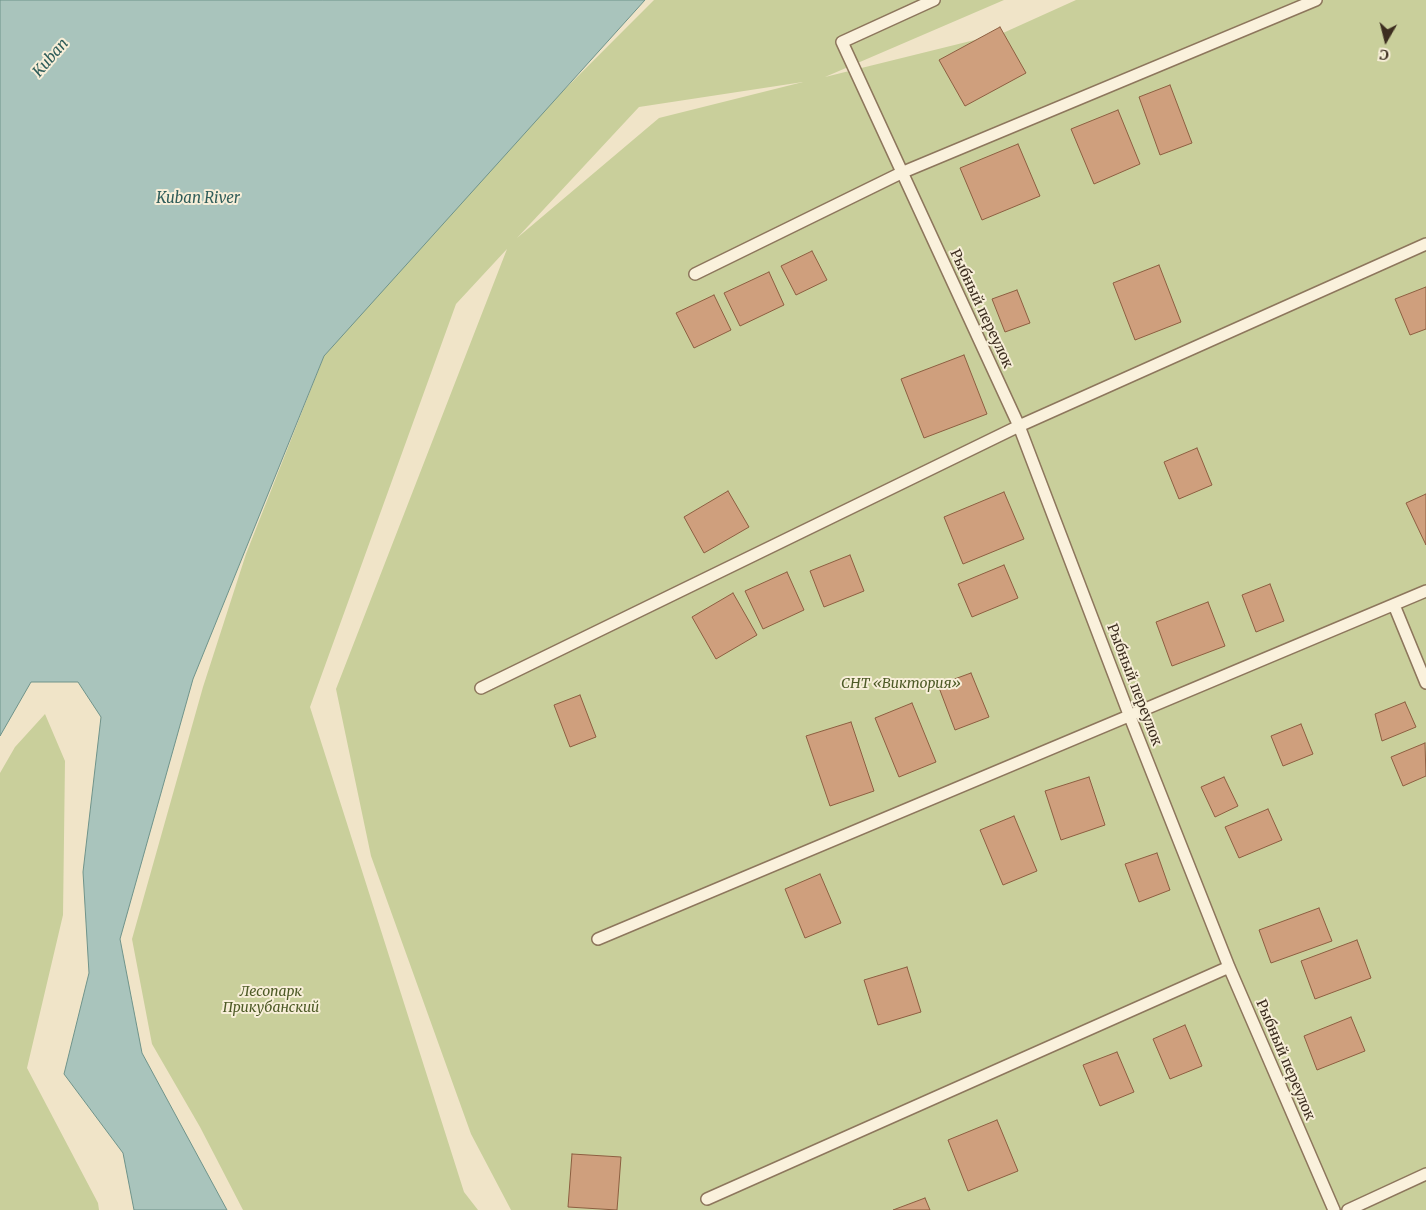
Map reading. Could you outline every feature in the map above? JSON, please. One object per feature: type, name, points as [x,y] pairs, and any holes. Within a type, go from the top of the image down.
[{"type":"lane","name":"Рыбный переулок","points":[[934,0],[842,42],[1018,426],[1130,717],[1229,966],[1334,1210]]},
{"type":"lane","points":[[695,274],[901,173],[1316,0]]},
{"type":"lane","points":[[481,688],[1018,426],[1426,244]]},
{"type":"lane","points":[[598,939],[1426,592]]},
{"type":"lane","points":[[1394,605],[1426,683]]},
{"type":"lane","points":[[707,1199],[1229,966]]},
{"type":"lane","points":[[1348,1210],[1426,1174]]},
{"type":"green space","name":"СНТ «Виктория»","points":[[654,0],[1004,0],[825,77],[1003,33],[1076,0],[1426,0],[1426,1210],[511,1210],[471,1134],[371,856],[336,689],[507,249],[456,304],[310,707],[464,1192],[478,1210],[243,1210],[200,1127],[152,1044],[132,939],[203,687],[246,554],[324,356],[476,178]],"holes":[[[803,82],[659,118],[517,238],[639,107]]]},
{"type":"green space","points":[[45,714],[65,761],[63,915],[27,1068],[98,1203],[99,1210],[0,1210],[0,773],[15,747]]},
{"type":"water","name":"Kuban River","points":[[0,0],[645,0],[324,356],[193,679],[120,939],[142,1053],[227,1210],[134,1210],[123,1153],[64,1074],[89,973],[83,872],[101,717],[78,682],[31,682],[0,736]]},
{"type":"building","points":[[1000,27],[1026,73],[965,106],[939,60]]},
{"type":"building","points":[[1170,85],[1192,143],[1160,155],[1139,97]]},
{"type":"building","points":[[1118,110],[1140,164],[1094,184],[1071,129]]},
{"type":"building","points":[[1018,144],[1040,196],[982,220],[960,168]]},
{"type":"building","points":[[812,251],[827,280],[796,295],[781,266]]},
{"type":"building","points":[[1159,265],[1181,322],[1135,340],[1113,283]]},
{"type":"building","points":[[769,272],[784,305],[740,326],[724,293]]},
{"type":"building","points":[[1426,287],[1426,329],[1410,335],[1395,299]]},
{"type":"building","points":[[1017,290],[1030,323],[1005,332],[992,299]]},
{"type":"building","points":[[714,295],[731,330],[694,348],[676,313]]},
{"type":"building","points":[[964,355],[987,414],[924,438],[901,379]]},
{"type":"building","points":[[1197,448],[1212,485],[1179,499],[1164,462]]},
{"type":"building","points":[[728,491],[749,527],[704,553],[684,517]]},
{"type":"building","points":[[1004,492],[1024,539],[963,564],[944,517]]},
{"type":"building","points":[[1426,494],[1426,545],[1406,503]]},
{"type":"building","points":[[850,555],[864,591],[824,607],[810,571]]},
{"type":"building","points":[[1004,565],[1018,598],[972,617],[958,584]]},
{"type":"building","points":[[787,572],[804,610],[763,629],[745,591]]},
{"type":"building","points":[[1270,584],[1284,621],[1256,632],[1242,595]]},
{"type":"building","points":[[733,593],[757,635],[716,659],[692,617]]},
{"type":"building","points":[[1208,602],[1225,646],[1172,666],[1156,622]]},
{"type":"building","points":[[971,673],[989,717],[955,730],[938,685]]},
{"type":"building","points":[[580,695],[596,737],[570,747],[554,705]]},
{"type":"building","points":[[1405,702],[1416,727],[1382,741],[1375,714]]},
{"type":"building","points":[[912,703],[936,762],[899,777],[875,718]]},
{"type":"building","points":[[851,722],[874,791],[830,806],[806,736]]},
{"type":"building","points":[[1301,724],[1313,754],[1283,766],[1271,736]]},
{"type":"building","points":[[1425,743],[1426,776],[1403,786],[1391,757]]},
{"type":"building","points":[[1089,777],[1105,825],[1061,840],[1045,791]]},
{"type":"building","points":[[1224,777],[1238,806],[1215,817],[1201,787]]},
{"type":"building","points":[[1268,809],[1282,840],[1239,858],[1225,827]]},
{"type":"building","points":[[1014,816],[1037,871],[1003,885],[980,830]]},
{"type":"building","points":[[1157,853],[1170,890],[1139,902],[1125,864]]},
{"type":"building","points":[[820,874],[841,923],[805,938],[785,889]]},
{"type":"building","points":[[1319,908],[1332,941],[1271,963],[1259,930]]},
{"type":"building","points":[[1357,940],[1371,978],[1315,999],[1301,961]]},
{"type":"building","points":[[907,967],[921,1012],[878,1025],[864,980]]},
{"type":"building","points":[[1351,1017],[1365,1051],[1317,1070],[1304,1036]]},
{"type":"building","points":[[1185,1025],[1202,1066],[1170,1079],[1153,1039]]},
{"type":"building","points":[[1117,1052],[1134,1092],[1100,1106],[1083,1065]]},
{"type":"building","points":[[997,1120],[1018,1171],[968,1191],[948,1140]]},
{"type":"building","points":[[572,1154],[621,1157],[617,1210],[568,1207]]},
{"type":"building","points":[[925,1198],[930,1210],[893,1210]]},
{"type":"water label","name":"Kuban","points":[[51,58]]},
{"type":"park label","name":"Лесопарк Прикубанский","points":[[271,1000]]}]
